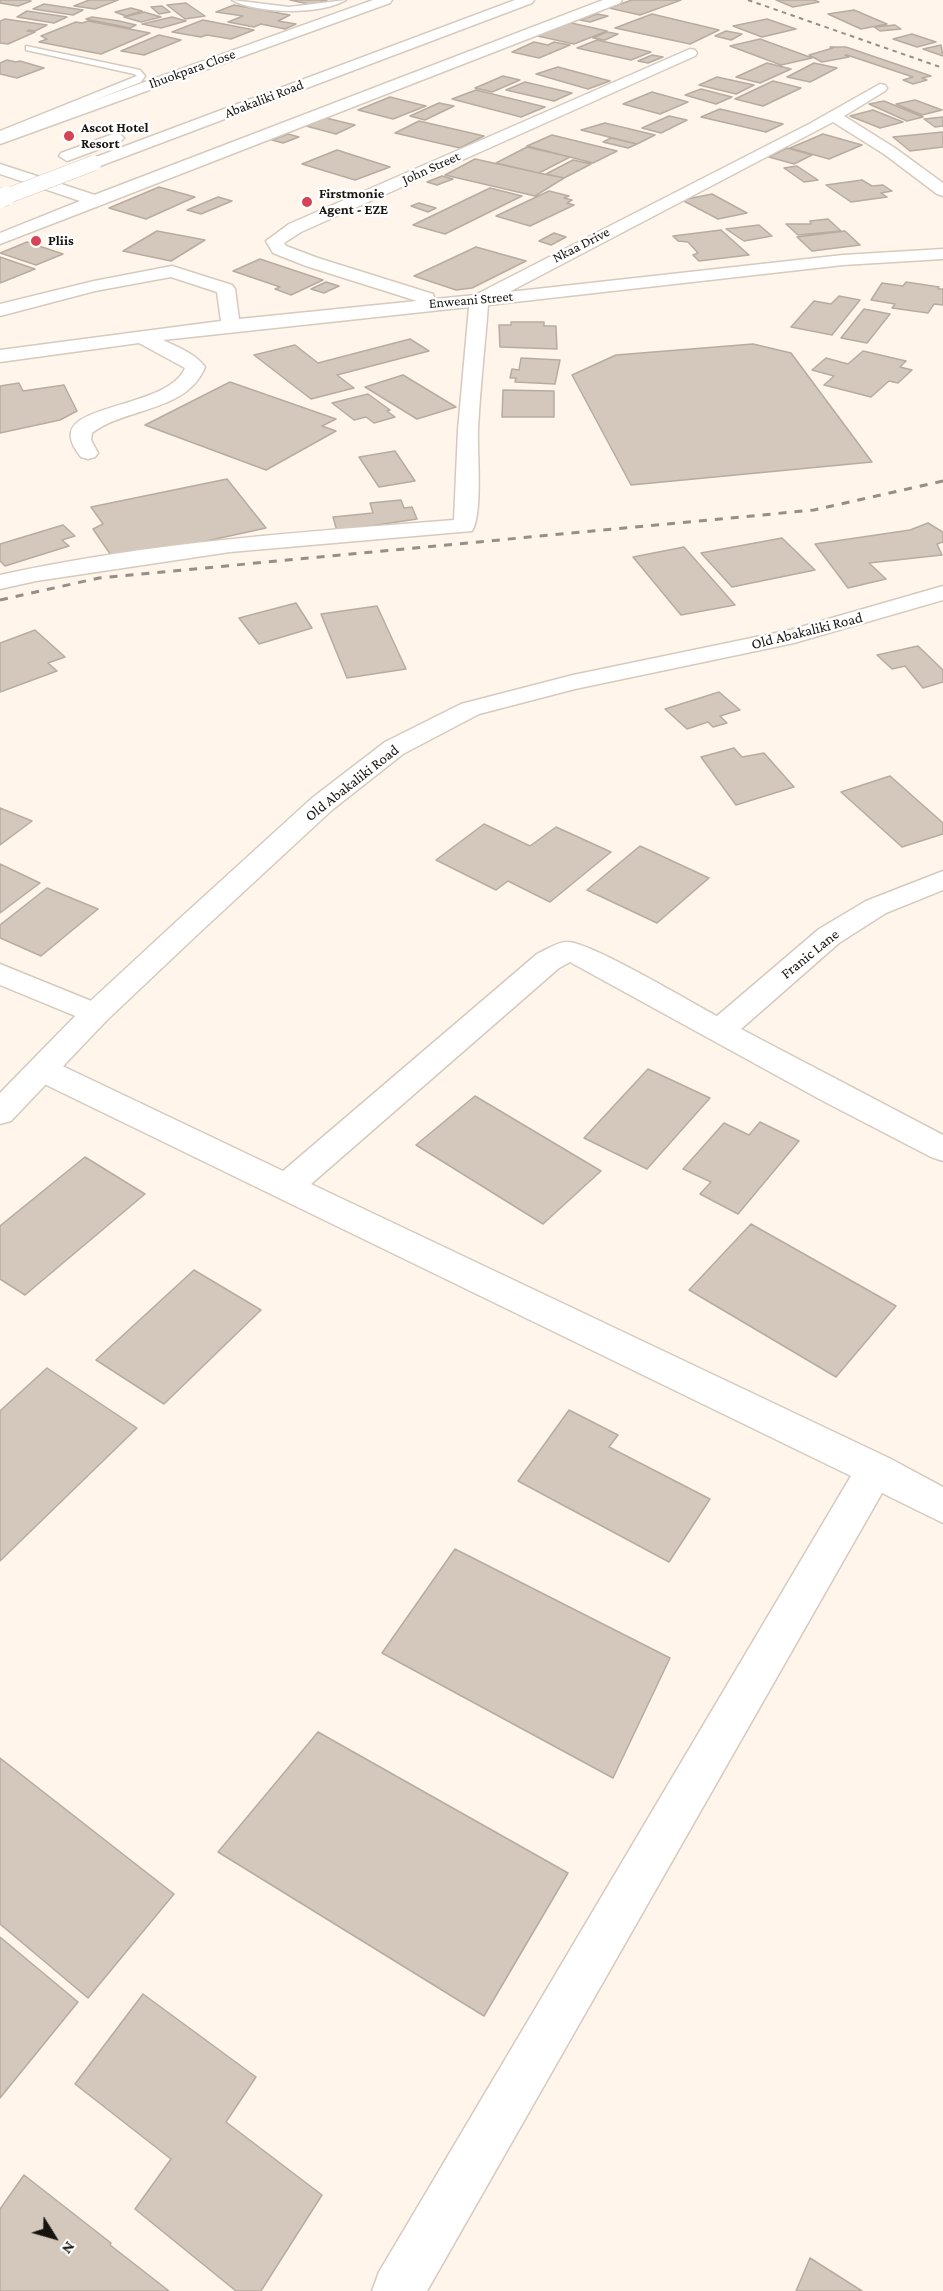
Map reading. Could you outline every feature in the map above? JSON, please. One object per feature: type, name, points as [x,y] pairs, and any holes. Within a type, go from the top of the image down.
[{"type":"main road","name":"Ihuokpara Close","points":[[0,139],[385,0]]},
{"type":"main road","points":[[460,9],[486,0]]},
{"type":"main road","name":"Abakaliki Road","points":[[0,192],[94,163],[527,0]]},
{"type":"main road","points":[[0,239],[615,0]]},
{"type":"main road","name":"Abakaliki Road","points":[[254,87],[430,21]]},
{"type":"main road","name":"John Street","points":[[443,303],[312,262],[279,249],[275,241],[295,228],[690,53]]},
{"type":"main road","name":"Nkaa Drive","points":[[479,300],[833,116],[880,88]]},
{"type":"main road","points":[[833,116],[866,134],[906,161],[943,191]]},
{"type":"main road","name":"Abakaliki Road","points":[[0,192],[44,164],[126,134]]},
{"type":"main road","points":[[0,170],[94,201]]},
{"type":"main road","name":"Enweani Street","points":[[0,356],[231,324],[609,287],[843,260],[943,254]]},
{"type":"main road","points":[[0,310],[94,286],[172,271],[226,289],[231,324]]},
{"type":"main road","points":[[0,582],[230,544],[464,526],[468,430],[479,300]]},
{"type":"main road","points":[[88,453],[81,440],[81,431],[94,421],[152,401],[184,385],[194,376],[195,367],[184,358],[142,337]]},
{"type":"main road","name":"Old Abakaliki Road","points":[[0,1113],[95,1014],[322,804],[394,748],[470,709],[573,682],[794,636],[943,593]]},
{"type":"main road","name":"Franic Lane","points":[[720,1031],[829,936],[876,907],[943,880]]},
{"type":"main road","points":[[286,1187],[548,961],[568,951],[582,956],[943,1149]]},
{"type":"main road","points":[[0,974],[95,1014]]},
{"type":"main road","points":[[43,1070],[875,1470],[943,1506]]},
{"type":"main road","points":[[398,2291],[875,1470]]},
{"type":"lane","points":[[236,0],[294,10],[316,9],[342,0]]},
{"type":"lane","points":[[0,134],[138,80],[141,76],[137,72],[29,48]]},
{"type":"building","points":[[0,0],[31,1],[18,6],[0,3]]},
{"type":"building","points":[[89,0],[118,0],[95,9],[74,6]]},
{"type":"building","points":[[290,0],[327,0],[313,5]]},
{"type":"building","points":[[632,0],[681,0],[640,15],[609,8]]},
{"type":"building","points":[[776,0],[814,0],[819,2],[793,7]]},
{"type":"building","points":[[186,3],[205,16],[185,19],[167,5]]},
{"type":"building","points":[[44,4],[83,10],[73,15],[33,9]]},
{"type":"building","points":[[234,5],[290,15],[278,21],[296,24],[285,29],[261,24],[254,27],[228,22],[243,16],[216,12]]},
{"type":"building","points":[[162,6],[170,12],[159,14],[151,7]]},
{"type":"building","points":[[131,8],[142,11],[126,16],[115,12]]},
{"type":"building","points":[[854,10],[887,24],[861,29],[828,14]]},
{"type":"building","points":[[27,11],[67,17],[54,23],[17,17]]},
{"type":"building","points":[[144,12],[161,17],[141,22],[124,17]]},
{"type":"building","points":[[597,14],[608,16],[590,22],[580,20]]},
{"type":"building","points":[[652,14],[719,30],[690,44],[615,28]]},
{"type":"building","points":[[92,17],[136,25],[130,28],[86,19]]},
{"type":"building","points":[[172,17],[186,21],[161,28],[142,24]]},
{"type":"building","points":[[5,19],[47,25],[35,31],[29,30],[27,31],[35,32],[8,44],[0,43],[0,21]]},
{"type":"building","points":[[767,19],[796,29],[762,37],[733,26]]},
{"type":"building","points":[[203,20],[254,30],[231,39],[172,32]]},
{"type":"building","points":[[88,21],[150,33],[101,54],[39,42],[47,39],[41,36],[76,22]]},
{"type":"building","points":[[567,22],[607,31],[574,44],[533,35]]},
{"type":"building","points":[[895,25],[901,29],[880,31],[874,27]]},
{"type":"building","points":[[726,31],[742,34],[731,40],[715,36]]},
{"type":"building","points":[[607,32],[618,34],[605,40],[593,38]]},
{"type":"building","points":[[912,34],[936,42],[917,47],[893,39]]},
{"type":"building","points":[[159,35],[181,40],[144,55],[121,51]]},
{"type":"building","points":[[760,39],[812,58],[781,65],[730,46]]},
{"type":"building","points":[[597,40],[651,52],[631,60],[577,48]]},
{"type":"building","points":[[534,42],[548,45],[554,42],[570,45],[539,58],[512,52]]},
{"type":"building","points":[[941,45],[943,56],[923,49]]},
{"type":"building","points":[[830,47],[846,47],[931,76],[922,78],[927,80],[913,84],[903,80],[913,77],[847,55],[845,55],[849,57],[822,62],[809,55],[833,48]]},
{"type":"building","points":[[652,55],[663,57],[648,63],[638,61]]},
{"type":"building","points":[[7,60],[44,68],[17,78],[0,74],[0,63]]},
{"type":"building","points":[[767,63],[791,69],[760,83],[736,77]]},
{"type":"building","points":[[814,63],[837,68],[810,82],[787,77]]},
{"type":"building","points":[[558,67],[610,81],[588,89],[536,74]]},
{"type":"building","points":[[503,76],[520,80],[492,92],[475,88]]},
{"type":"building","points":[[717,77],[754,85],[736,94],[699,85]]},
{"type":"building","points":[[773,81],[801,88],[763,106],[735,99]]},
{"type":"building","points":[[525,82],[572,93],[554,101],[506,90]]},
{"type":"building","points":[[701,89],[732,97],[716,104],[685,95]]},
{"type":"building","points":[[476,90],[545,107],[521,117],[452,99]]},
{"type":"building","points":[[652,92],[688,102],[660,114],[623,104]]},
{"type":"building","points":[[390,97],[426,106],[393,119],[358,110]]},
{"type":"building","points":[[915,100],[942,110],[922,115],[896,104]]},
{"type":"building","points":[[884,101],[923,117],[907,121],[869,104]]},
{"type":"building","points":[[439,103],[454,106],[425,120],[410,116]]},
{"type":"building","points":[[720,109],[783,124],[766,132],[701,117]]},
{"type":"building","points":[[873,110],[903,122],[880,128],[850,116]]},
{"type":"building","points":[[669,116],[687,120],[661,133],[642,128]]},
{"type":"building","points":[[943,117],[943,126],[935,127],[924,119]]},
{"type":"building","points":[[326,118],[355,125],[336,134],[306,126]]},
{"type":"building","points":[[419,121],[484,136],[460,148],[395,133]]},
{"type":"building","points":[[605,123],[655,135],[637,144],[581,130]]},
{"type":"building","points":[[943,132],[943,147],[910,151],[893,137]]},
{"type":"building","points":[[288,134],[299,137],[283,143],[272,140]]},
{"type":"building","points":[[823,134],[862,145],[829,159],[790,148]]},
{"type":"building","points":[[552,135],[617,151],[593,163],[527,146]]},
{"type":"building","points":[[611,138],[637,144],[628,148],[603,142]]},
{"type":"building","points":[[527,147],[570,157],[539,173],[496,163]]},
{"type":"building","points":[[787,148],[812,155],[794,164],[769,157]]},
{"type":"building","points":[[337,150],[390,167],[355,180],[302,164]]},
{"type":"building","points":[[475,159],[564,178],[535,196],[445,175]]},
{"type":"building","points":[[573,160],[591,164],[564,178],[546,174]]},
{"type":"building","points":[[797,166],[818,180],[804,182],[784,168]]},
{"type":"building","points":[[442,176],[453,179],[437,185],[427,182]]},
{"type":"building","points":[[862,180],[872,186],[883,185],[892,191],[881,193],[887,197],[851,202],[826,185]]},
{"type":"building","points":[[159,187],[195,197],[146,219],[109,208]]},
{"type":"building","points":[[490,188],[522,196],[445,234],[413,225]]},
{"type":"building","points":[[549,191],[569,196],[564,198],[572,200],[567,203],[574,205],[530,226],[496,216]]},
{"type":"building","points":[[712,194],[747,213],[718,219],[682,200]]},
{"type":"building","points":[[218,197],[232,201],[201,214],[187,210]]},
{"type":"building","points":[[419,203],[436,208],[428,212],[411,206]]},
{"type":"building","points":[[828,219],[841,231],[798,235],[786,224],[811,224],[810,221]]},
{"type":"building","points":[[759,225],[772,236],[744,241],[726,229]]},
{"type":"building","points":[[721,230],[749,255],[699,261],[693,255],[698,253],[688,242],[678,241],[673,236]]},
{"type":"building","points":[[157,231],[205,240],[171,261],[123,251]]},
{"type":"building","points":[[845,231],[860,245],[812,251],[797,237]]},
{"type":"building","points":[[554,233],[566,237],[551,245],[539,241]]},
{"type":"building","points":[[27,242],[63,254],[36,265],[0,253]]},
{"type":"building","points":[[476,247],[526,261],[472,288],[456,290],[414,276]]},
{"type":"building","points":[[0,257],[35,269],[0,283]]},
{"type":"building","points":[[260,259],[323,280],[291,295],[275,289],[280,287],[233,271]]},
{"type":"building","points":[[326,282],[339,286],[324,293],[311,289]]},
{"type":"building","points":[[906,282],[943,289],[943,305],[934,304],[928,313],[892,308],[895,304],[871,300],[882,283],[903,286]]},
{"type":"building","points":[[839,296],[860,300],[832,335],[791,327],[814,301],[831,304]]},
{"type":"building","points":[[864,309],[890,314],[867,343],[841,338]]},
{"type":"building","points":[[511,322],[544,322],[544,326],[556,326],[557,349],[500,347],[499,325],[511,325]]},
{"type":"building","points":[[410,339],[429,351],[337,375],[354,388],[311,399],[254,355],[295,345],[318,363]]},
{"type":"building","points":[[753,344],[791,353],[872,462],[631,485],[572,375],[616,355]]},
{"type":"building","points":[[863,351],[906,361],[900,367],[912,370],[898,383],[889,381],[871,397],[824,385],[834,376],[812,370],[826,358],[848,364]]},
{"type":"building","points":[[521,358],[560,360],[555,384],[515,382],[516,378],[510,378],[512,369],[519,370]]},
{"type":"building","points":[[403,375],[456,407],[417,419],[365,387]]},
{"type":"building","points":[[230,382],[336,419],[322,426],[336,431],[266,470],[145,425]]},
{"type":"building","points":[[19,383],[23,391],[64,385],[77,411],[60,420],[0,433],[0,386]]},
{"type":"building","points":[[503,390],[554,391],[554,417],[502,417]]},
{"type":"building","points":[[368,394],[390,410],[387,411],[395,417],[374,423],[366,417],[354,420],[332,403]]},
{"type":"building","points":[[395,451],[415,481],[379,487],[359,457]]},
{"type":"building","points":[[227,479],[266,528],[115,561],[93,529],[103,524],[91,507]]},
{"type":"building","points":[[401,500],[404,508],[412,507],[417,519],[337,531],[333,517],[373,513],[370,503]]},
{"type":"building","points":[[928,523],[943,532],[943,542],[937,544],[942,555],[869,563],[886,579],[848,588],[815,544],[910,530]]},
{"type":"building","points":[[63,525],[75,536],[62,540],[69,546],[5,566],[0,561],[0,544]]},
{"type":"building","points":[[782,538],[815,570],[732,587],[701,553]]},
{"type":"building","points":[[684,547],[735,605],[681,615],[633,557]]},
{"type":"building","points":[[296,603],[312,628],[259,644],[239,618]]},
{"type":"building","points":[[377,606],[406,669],[347,678],[321,614]]},
{"type":"building","points":[[35,630],[65,657],[48,663],[57,671],[0,692],[0,643]]},
{"type":"building","points":[[918,646],[943,670],[943,682],[923,688],[905,666],[892,669],[877,655]]},
{"type":"building","points":[[719,692],[740,710],[720,716],[727,723],[713,727],[708,722],[687,729],[665,709]]},
{"type":"building","points":[[734,748],[742,757],[764,753],[794,787],[736,805],[701,757]]},
{"type":"building","points":[[890,776],[943,823],[943,834],[902,847],[841,792]]},
{"type":"building","points":[[0,808],[32,821],[0,845]]},
{"type":"building","points":[[484,824],[530,846],[556,827],[611,852],[550,902],[508,881],[496,890],[436,860]]},
{"type":"building","points":[[640,846],[709,878],[657,923],[587,890]]},
{"type":"building","points":[[0,864],[40,883],[0,913]]},
{"type":"building","points":[[47,888],[98,909],[41,956],[0,938],[0,925]]},
{"type":"building","points":[[648,1069],[710,1098],[647,1169],[584,1138]]},
{"type":"building","points":[[475,1096],[601,1171],[543,1224],[416,1145]]},
{"type":"building","points":[[760,1122],[799,1141],[738,1214],[700,1194],[711,1182],[683,1169],[724,1123],[749,1135]]},
{"type":"building","points":[[85,1157],[145,1194],[25,1295],[0,1279],[0,1226]]},
{"type":"building","points":[[751,1224],[896,1306],[836,1377],[689,1290]]},
{"type":"building","points":[[194,1270],[261,1310],[164,1404],[96,1360]]},
{"type":"building","points":[[47,1368],[137,1428],[0,1561],[0,1411]]},
{"type":"building","points":[[569,1410],[618,1435],[609,1447],[710,1499],[669,1562],[518,1481]]},
{"type":"building","points":[[455,1549],[670,1658],[613,1778],[382,1653]]},
{"type":"building","points":[[318,1732],[568,1873],[484,2016],[218,1852]]},
{"type":"building","points":[[0,1758],[174,1894],[88,1998],[0,1924]]},
{"type":"building","points":[[0,1937],[78,2002],[0,2098]]},
{"type":"building","points":[[143,1994],[256,2077],[226,2122],[322,2195],[261,2291],[236,2291],[135,2209],[171,2159],[75,2084]]},
{"type":"building","points":[[24,2175],[169,2291],[0,2291],[0,2209]]},
{"type":"building","points":[[810,2258],[862,2291],[796,2291]]},
{"type":"railway","points":[[748,0],[943,68]]},
{"type":"railway","points":[[0,600],[99,578],[814,510],[943,481]]},
{"type":"place","name":"Ascot Hotel Resort","points":[[69,136]]},
{"type":"place","name":"Firstmonie Agent - EZE","points":[[307,202]]},
{"type":"place","name":"Pliis","points":[[36,241]]}]
